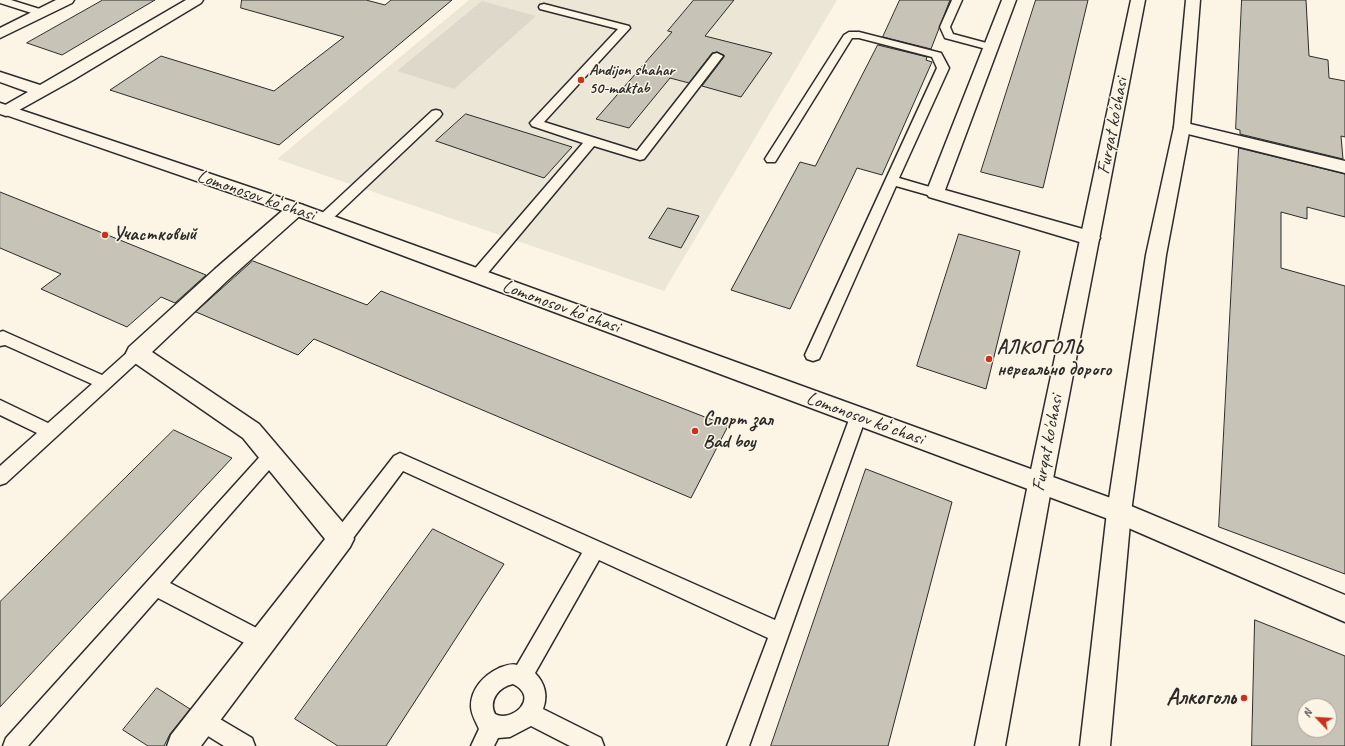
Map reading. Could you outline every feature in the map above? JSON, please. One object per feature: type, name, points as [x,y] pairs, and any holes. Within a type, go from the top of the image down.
[{"type":"street","points":[[0,34],[67,0]]},
{"type":"street","points":[[3,110],[73,74],[196,0]]},
{"type":"street","points":[[1008,0],[935,193],[1090,238]]},
{"type":"street","name":"Furqat ko'chasi","points":[[990,746],[1040,484],[1138,0]]},
{"type":"street","points":[[1095,746],[1119,512],[1156,255],[1182,127],[1193,0]]},
{"type":"street","points":[[0,77],[42,91]]},
{"type":"street","name":"Lomonosov koʻchasi","points":[[3,110],[324,220],[1119,512],[1345,609]]},
{"type":"street","points":[[1182,127],[1345,167]]},
{"type":"street","points":[[182,746],[342,539],[251,431],[137,353],[222,274],[296,210]]},
{"type":"lane","points":[[1,0],[42,13]]},
{"type":"lane","points":[[957,0],[945,27],[949,36],[990,47]]},
{"type":"lane","points":[[544,7],[625,28],[536,123],[640,156],[717,56]]},
{"type":"lane","points":[[771,159],[849,35],[859,35],[937,55],[943,68],[813,355]]},
{"type":"lane","points":[[324,220],[436,114]]},
{"type":"lane","points":[[478,276],[591,141]]},
{"type":"lane","points":[[892,180],[935,193]]},
{"type":"lane","points":[[0,340],[3,337],[105,383]]},
{"type":"lane","points":[[0,477],[137,353]]},
{"type":"lane","points":[[0,407],[51,432]]},
{"type":"lane","points":[[738,746],[858,417]]},
{"type":"lane","points":[[14,746],[271,456]]},
{"type":"lane","points":[[342,539],[400,461],[780,633]]},
{"type":"lane","points":[[522,676],[595,549]]},
{"type":"lane","points":[[155,586],[263,642]]},
{"type":"lane","points":[[514,674],[522,676],[534,688],[536,696],[532,715],[526,723],[518,728],[501,731],[492,727],[487,722],[483,713],[482,703],[484,694],[489,686],[505,675],[514,674]]},
{"type":"lane","points":[[532,715],[593,746]]},
{"type":"lane","points":[[203,720],[244,746]]},
{"type":"lane","points":[[482,746],[492,727]]},
{"type":"shaded area","name":"Andijon shahar 50-maktab","points":[[469,0],[837,0],[664,291],[277,159]]},
{"type":"shaded area","points":[[482,1],[536,16],[454,89],[397,71]]},
{"type":"building","points":[[103,0],[155,0],[62,55],[27,43]]},
{"type":"building","points":[[242,0],[366,0],[385,5],[391,0],[452,0],[279,145],[110,90],[161,56],[274,91],[344,37],[241,8]]},
{"type":"building","points":[[694,0],[734,0],[705,36],[772,53],[741,97],[702,86],[724,57],[724,55],[717,52],[712,53],[689,83],[670,78],[629,128],[596,119],[672,32],[668,31]]},
{"type":"building","points":[[900,0],[950,0],[931,49],[883,37]]},
{"type":"building","points":[[1036,0],[1088,0],[1043,188],[981,172]]},
{"type":"building","points":[[1242,0],[1306,0],[1309,56],[1328,60],[1329,78],[1345,81],[1345,137],[1341,136],[1343,159],[1240,134],[1240,130],[1236,129]]},
{"type":"building","points":[[878,45],[927,57],[926,60],[932,62],[882,175],[857,168],[790,309],[731,290],[800,162],[815,166]]},
{"type":"building","points":[[466,114],[572,147],[544,178],[436,141]]},
{"type":"building","points":[[1239,148],[1345,174],[1345,217],[1307,207],[1307,219],[1281,212],[1281,268],[1345,286],[1345,574],[1219,527]]},
{"type":"building","points":[[0,192],[206,275],[175,303],[161,297],[127,327],[41,289],[61,274],[0,248]]},
{"type":"building","points":[[668,208],[699,216],[681,248],[649,238]]},
{"type":"building","points":[[959,234],[1020,251],[986,389],[917,366]]},
{"type":"building","points":[[253,261],[367,305],[381,291],[728,426],[691,498],[314,339],[298,355],[196,312]]},
{"type":"building","points":[[174,430],[232,458],[0,707],[0,602]]},
{"type":"building","points":[[866,469],[952,502],[888,746],[771,746]]},
{"type":"building","points":[[433,529],[504,564],[386,746],[338,746],[295,719]]},
{"type":"building","points":[[1255,620],[1345,656],[1345,746],[1252,746]]},
{"type":"building","points":[[157,688],[190,709],[170,734],[164,746],[148,746],[123,730]]},
{"type":"place","name":"Andijon shahar 50-maktab","points":[[581,80]]},
{"type":"place","name":"Участковый","points":[[105,235]]},
{"type":"place","name":"АЛКОГОЛЬ нереально дорого","points":[[989,359]]},
{"type":"place","name":"Спорт зал Bad boy","points":[[695,431]]},
{"type":"place","name":"Алкоголь","points":[[1244,698]]}]
